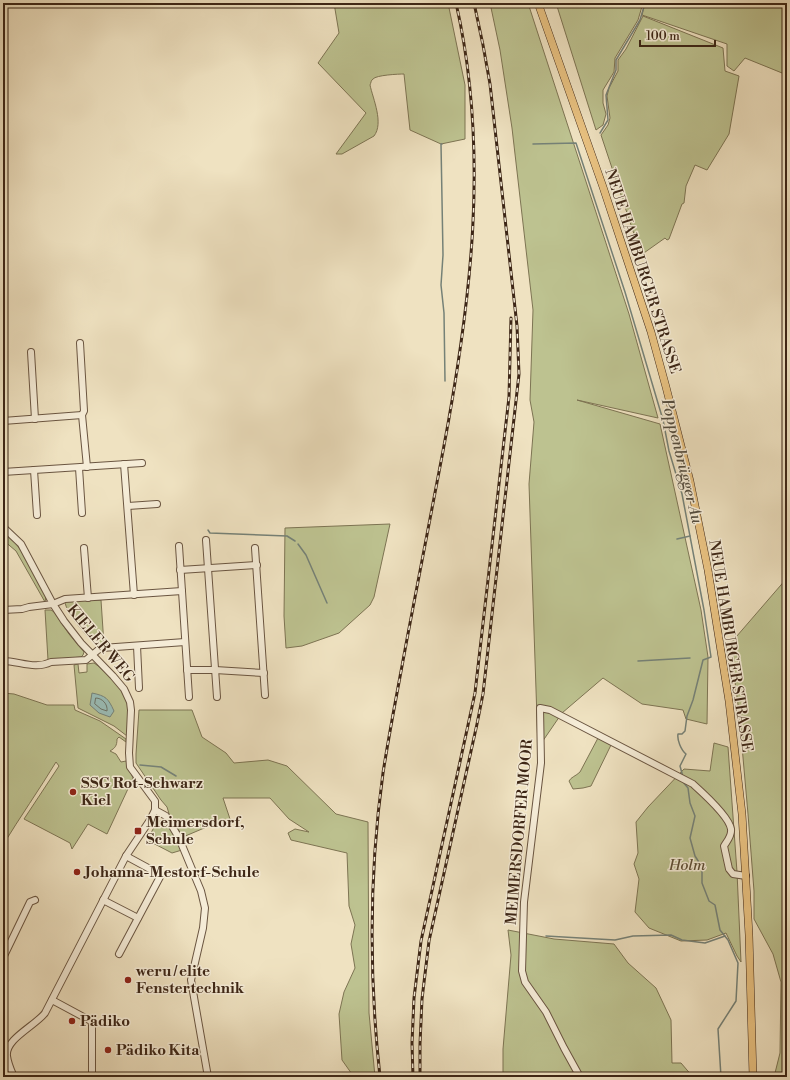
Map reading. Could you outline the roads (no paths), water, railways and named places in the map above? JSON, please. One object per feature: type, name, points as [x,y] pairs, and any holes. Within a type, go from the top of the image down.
[{"type":"main road","name":"NEUE HAMBURGER STRASSE","points":[[538,3],[579,117],[634,280],[666,387],[690,481],[708,570],[729,701],[742,814],[749,935],[752,1077]]},
{"type":"street","points":[[80,343],[84,411],[82,415],[87,467]]},
{"type":"street","points":[[31,352],[36,419]]},
{"type":"street","points":[[3,421],[82,415]]},
{"type":"street","points":[[3,472],[142,463]]},
{"type":"street","points":[[124,464],[134,595]]},
{"type":"street","points":[[79,468],[82,513]]},
{"type":"street","points":[[34,470],[37,515]]},
{"type":"street","points":[[128,506],[157,504]]},
{"type":"street","name":"KIELER WEG","points":[[3,527],[22,544],[53,604],[80,643],[113,676],[124,690],[130,702],[131,710],[129,753],[130,767],[154,801],[155,810],[166,816],[179,838],[201,891],[205,908],[203,928],[191,980],[208,1077]]},
{"type":"street","points":[[206,540],[217,697]]},
{"type":"street","points":[[179,546],[189,697]]},
{"type":"street","points":[[84,548],[88,598]]},
{"type":"street","points":[[255,548],[266,695]]},
{"type":"street","points":[[180,570],[257,565]]},
{"type":"street","points":[[3,610],[22,609],[53,604],[65,599],[182,591]]},
{"type":"street","points":[[3,661],[14,661],[27,666],[47,664],[51,662],[86,660],[102,648],[185,642]]},
{"type":"street","points":[[137,646],[139,688]]},
{"type":"street","points":[[187,670],[264,673]]},
{"type":"street","name":"MEIMERSDORFER MOOR","points":[[580,1077],[546,1012],[525,982],[522,971],[524,902],[542,763],[540,708],[550,710],[693,784],[705,794],[729,823],[731,830],[730,835],[724,846],[729,869],[733,874],[746,876]]},
{"type":"street","points":[[14,1077],[8,1063],[6,1047],[15,1038],[40,1019],[52,1000],[126,856],[155,810]]},
{"type":"street","points":[[119,954],[161,875],[126,856]]},
{"type":"street","points":[[3,958],[30,902],[35,900]]},
{"type":"street","points":[[103,900],[138,918]]},
{"type":"street","points":[[52,1000],[91,1021],[92,1077]]},
{"type":"water","points":[[92,693],[100,695],[108,700],[114,711],[110,717],[99,713],[90,705]]},
{"type":"waterway","name":"Poppenbrügger Au","points":[[600,133],[608,120],[606,95],[616,70],[616,60],[640,20],[645,3]]},
{"type":"waterway","name":"Poppenbrügger Au","points":[[533,144],[576,143],[625,292],[663,420],[669,451],[682,494],[704,610],[711,657],[703,660],[693,700],[687,716],[685,731],[682,734],[678,734],[680,745],[686,754],[680,766],[683,777]]},
{"type":"waterway","points":[[442,144],[443,255],[441,285],[444,313],[445,381]]},
{"type":"waterway","points":[[208,530],[210,533],[287,536],[295,541]]},
{"type":"waterway","points":[[677,539],[690,536]]},
{"type":"waterway","points":[[298,544],[306,555],[327,603]]},
{"type":"waterway","points":[[638,661],[690,658]]},
{"type":"waterway","points":[[140,765],[161,767],[176,776]]},
{"type":"waterway","name":"Poppenbrügger Au","points":[[683,782],[688,788],[690,803],[695,816],[690,838],[695,856],[702,867],[702,883],[709,901],[715,905],[720,930],[728,940],[738,963],[736,1001],[718,1029],[721,1077]]},
{"type":"waterway","points":[[546,936],[615,940],[633,936],[671,935],[682,940],[705,943],[725,936]]},
{"type":"railway","points":[[380,1077],[376,1039],[372,963],[373,887],[378,811],[392,722],[443,451],[462,340],[473,227],[474,171],[472,115],[466,59],[456,3]]},
{"type":"railway","points":[[420,1077],[422,999],[429,941],[483,694],[519,374],[517,326],[490,84],[474,3]]},
{"type":"railway","points":[[413,1077],[412,1043],[414,998],[421,941],[475,693],[509,397],[511,318]]},
{"type":"place","name":"SSG Rot-Schwarz Kiel","points":[[73,792]]},
{"type":"place","name":"Meimersdorf, Schule","points":[[138,831]]},
{"type":"place","name":"Johanna-Mestorf-Schule","points":[[77,872]]},
{"type":"place","name":"weru / elite Fenstertechnik","points":[[128,980]]},
{"type":"place","name":"Pädiko","points":[[72,1021]]},
{"type":"place","name":"Pädiko Kita","points":[[108,1050]]},
{"type":"park label","name":"Holm","points":[[687,865]]}]
